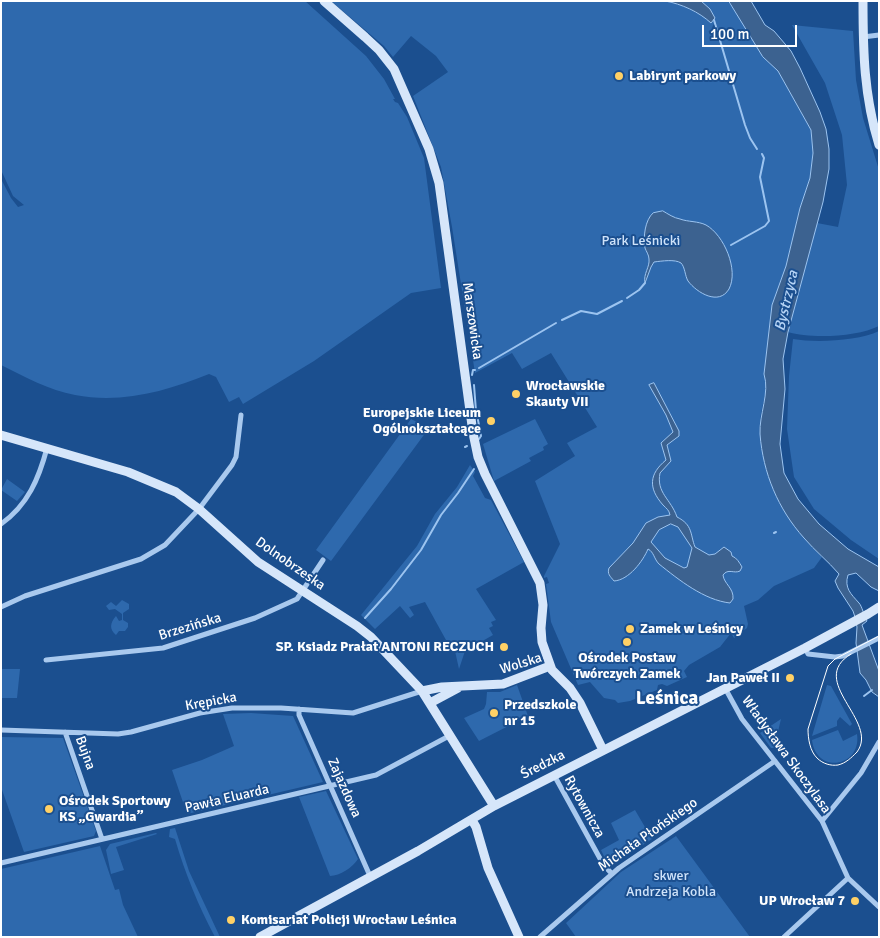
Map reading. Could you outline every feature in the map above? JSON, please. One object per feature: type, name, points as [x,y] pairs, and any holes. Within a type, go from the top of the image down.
[{"type":"street","name":"Marszowicka","points":[[324,1],[379,50],[394,69],[435,167],[442,202],[475,445],[485,474],[540,583],[543,605],[542,642],[550,666]]},
{"type":"street","points":[[863,1],[866,91],[879,145]]},
{"type":"street","points":[[863,36],[879,35]]},
{"type":"street","points":[[1,607],[25,596],[141,559],[171,540],[199,509],[235,459],[241,415]]},
{"type":"street","name":"Dolnobrzeska","points":[[1,435],[119,469],[176,492],[199,509],[258,562],[302,592],[340,614],[368,635],[422,691],[494,806]]},
{"type":"street","points":[[1,524],[15,513],[32,491],[47,448]]},
{"type":"street","points":[[302,592],[323,560]]},
{"type":"street","name":"Brzezińska","points":[[46,660],[164,648],[268,613],[297,599],[302,592]]},
{"type":"street","name":"Średzka","points":[[260,937],[494,806],[725,688],[807,651],[878,607]]},
{"type":"street","points":[[807,651],[834,657],[843,656],[877,638]]},
{"type":"street","name":"Wolska","points":[[422,691],[462,685],[503,684],[550,666],[555,674],[570,688],[580,703],[603,750]]},
{"type":"street","name":"Wolska","points":[[430,703],[462,685]]},
{"type":"street","name":"Władysława Skoczylasa","points":[[725,688],[742,719],[822,821],[848,878],[879,907]]},
{"type":"street","name":"Krępicka","points":[[1,730],[124,733],[200,712],[232,708],[262,707],[353,713],[422,691]]},
{"type":"street","name":"Zajazdowa","points":[[299,709],[299,715],[370,876]]},
{"type":"street","name":"Bujna","points":[[65,732],[102,839]]},
{"type":"street","name":"Pawła Eluarda","points":[[1,863],[376,775],[449,736]]},
{"type":"street","points":[[822,821],[861,773],[879,742]]},
{"type":"street","name":"Michała Płońskiego","points":[[540,937],[635,856],[775,761]]},
{"type":"street","name":"Rytownicza","points":[[554,775],[603,864],[612,874]]},
{"type":"street","points":[[472,820],[476,827],[488,868],[519,937]]},
{"type":"street","points":[[784,937],[848,878]]},
{"type":"green space","points":[[1,1],[305,1],[366,56],[384,79],[395,99],[393,99],[407,117],[424,158],[441,288],[411,293],[314,361],[243,404],[239,397],[229,402],[216,377],[209,374],[161,390],[127,397],[110,398],[75,395],[56,390],[1,365],[1,179],[18,207],[24,205],[13,196],[1,170]]},
{"type":"green space","name":"Park Leśnicki","points":[[331,1],[665,1],[683,6],[705,17],[710,9],[701,1],[728,1],[763,57],[778,71],[811,130],[813,153],[810,178],[800,208],[786,266],[764,374],[766,387],[760,436],[772,487],[778,499],[802,535],[822,557],[814,568],[774,586],[758,600],[744,606],[748,624],[747,628],[734,638],[731,633],[720,647],[689,665],[684,671],[687,677],[667,686],[658,685],[657,690],[630,701],[618,703],[615,700],[604,698],[590,682],[578,685],[551,622],[546,584],[549,583],[547,577],[544,578],[544,576],[560,544],[535,481],[575,456],[567,443],[597,427],[551,353],[522,369],[512,353],[475,373],[441,167],[413,96],[448,72],[436,56],[411,36],[393,57],[384,46]]},
{"type":"green space","points":[[792,25],[853,31],[856,80],[863,118],[879,170],[879,326],[859,333],[809,336],[788,332],[817,223],[838,227],[847,185],[842,135],[825,83]]},
{"type":"green space","points":[[879,331],[879,559],[851,540],[814,509],[794,477],[787,429],[789,376],[793,339],[813,341],[849,339]]},
{"type":"green space","points":[[411,419],[429,428],[331,561],[316,550]]},
{"type":"green space","points":[[535,419],[548,444],[543,447],[544,450],[529,458],[531,461],[494,481],[483,444]]},
{"type":"green space","points":[[470,465],[475,472],[473,476],[485,498],[491,500],[524,562],[476,589],[496,620],[491,622],[493,626],[489,628],[493,635],[465,651],[459,669],[453,642],[449,643],[446,640],[425,602],[409,607],[414,615],[410,618],[400,606],[375,629],[361,615],[417,546],[435,514],[457,487]]},
{"type":"green space","points":[[7,479],[25,492],[17,501],[1,490]]},
{"type":"green space","points":[[122,600],[129,604],[129,609],[123,613],[123,620],[128,623],[128,627],[125,631],[119,631],[116,635],[111,628],[112,621],[116,616],[119,621],[122,620],[122,614],[115,609],[109,610],[106,606],[111,602],[116,606]]},
{"type":"green space","points":[[1,669],[20,669],[17,698],[1,698]]},
{"type":"green space","name":"Przedszkole nr 15","points":[[517,685],[528,716],[479,741],[464,718],[484,709],[487,692],[500,692]]},
{"type":"green space","points":[[827,685],[831,686],[852,724],[850,726],[840,717],[837,721],[837,726],[812,736]]},
{"type":"green space","points":[[251,713],[293,716],[323,782],[187,814],[172,770],[202,760],[234,746],[223,714]]},
{"type":"green space","points":[[781,719],[774,748],[771,748],[760,733]]},
{"type":"green space","points":[[838,730],[843,741],[857,734],[857,745],[853,754],[846,760],[829,762],[821,758],[815,751],[812,740]]},
{"type":"green space","name":"Ośrodek Sportowy KS „Gwardia”","points":[[1,737],[63,738],[96,831],[94,836],[24,852],[1,787]]},
{"type":"green space","points":[[326,791],[358,859],[346,870],[330,876],[299,797]]},
{"type":"green space","points":[[635,810],[652,839],[613,864],[606,859],[601,850],[619,840],[611,823]]},
{"type":"green space","points":[[175,828],[189,871],[220,937],[215,937],[192,889],[175,839],[169,837],[170,829]]},
{"type":"green space","points":[[156,833],[116,847],[124,870],[111,874],[106,850],[110,844]]},
{"type":"green space","name":"skwer Andrzeja Kobla","points":[[676,836],[750,937],[576,937],[566,923],[621,872]]},
{"type":"green space","points":[[100,846],[115,890],[119,889],[123,905],[138,937],[1,937],[1,869]]},
{"type":"water","points":[[665,1],[701,1],[710,9],[715,18],[711,23],[690,9]]},
{"type":"water","name":"Bystrzyca","points":[[729,1],[751,1],[765,25],[774,31],[791,51],[826,129],[829,169],[823,202],[788,332],[783,359],[785,389],[780,444],[784,473],[798,499],[819,524],[848,549],[879,567],[879,591],[871,587],[856,573],[848,575],[847,584],[851,594],[860,604],[867,621],[862,625],[879,671],[879,697],[872,692],[860,673],[855,617],[835,581],[839,574],[795,527],[779,503],[764,463],[760,426],[766,389],[764,374],[772,305],[786,266],[800,208],[810,178],[813,153],[811,130],[778,71],[763,57]]},
{"type":"water","points":[[663,211],[686,221],[706,225],[719,237],[728,254],[732,272],[732,281],[725,294],[720,297],[714,297],[697,290],[688,281],[681,263],[675,261],[654,262],[645,283],[649,262],[649,256],[644,244],[646,224],[653,213]]},
{"type":"water","points":[[654,383],[679,431],[679,436],[667,445],[671,461],[660,473],[660,486],[677,517],[686,523],[695,547],[709,555],[715,554],[724,547],[740,563],[742,567],[740,571],[729,571],[723,575],[733,595],[730,603],[701,594],[683,583],[659,564],[648,549],[643,559],[630,574],[614,581],[610,576],[609,568],[633,543],[646,523],[658,517],[670,515],[658,499],[652,481],[660,465],[666,460],[661,443],[673,432],[649,385]],"holes":[[[671,524],[678,527],[692,548],[687,567],[684,568],[665,558],[651,542],[659,530]]]},
{"type":"waterway","points":[[714,20],[745,125],[757,149]]},
{"type":"waterway","points":[[731,245],[765,226],[769,221],[760,177],[764,158],[762,154]]},
{"type":"waterway","points":[[627,298],[639,290],[645,283]]},
{"type":"waterway","points":[[562,320],[581,311],[597,314],[622,301]]},
{"type":"waterway","points":[[479,368],[556,323]]},
{"type":"waterway","points":[[472,375],[473,370],[475,370]]},
{"type":"waterway","points":[[474,385],[476,411]]},
{"type":"waterway","points":[[478,420],[481,436],[479,439]]},
{"type":"waterway","points":[[365,618],[391,589],[421,550],[441,515],[474,469]]},
{"type":"waterway","points":[[864,696],[872,690]]},
{"type":"tram line","points":[[851,654],[839,665],[836,676],[839,689],[859,727],[862,740],[857,752],[848,760],[838,765],[830,765],[817,758],[808,737],[808,729],[828,666],[835,659],[879,636]]},
{"type":"place","name":"Labirynt parkowy","points":[[619,76]]},
{"type":"place","name":"Wrocławskie Skauty VII","points":[[516,394]]},
{"type":"place","name":"Europejskie Liceum Ogólnokształcące","points":[[491,421]]},
{"type":"place","name":"Zamek w Leśnicy","points":[[630,629]]},
{"type":"place","name":"Ośrodek Postaw Twórczych Zamek","points":[[627,642]]},
{"type":"place","name":"SP. Ksiadz Prałat ANTONI RECZUCH","points":[[504,647]]},
{"type":"place","name":"Jan Paweł II","points":[[790,678]]},
{"type":"place","name":"Przedszkole nr 15","points":[[494,713]]},
{"type":"place","name":"Ośrodek Sportowy KS „Gwardia”","points":[[49,809]]},
{"type":"place","name":"UP Wrocław 7","points":[[855,901]]},
{"type":"place","name":"Komisariat Policji Wrocław Leśnica","points":[[231,920]]},
{"type":"district","name":"Leśnica","points":[[667,699]]}]
